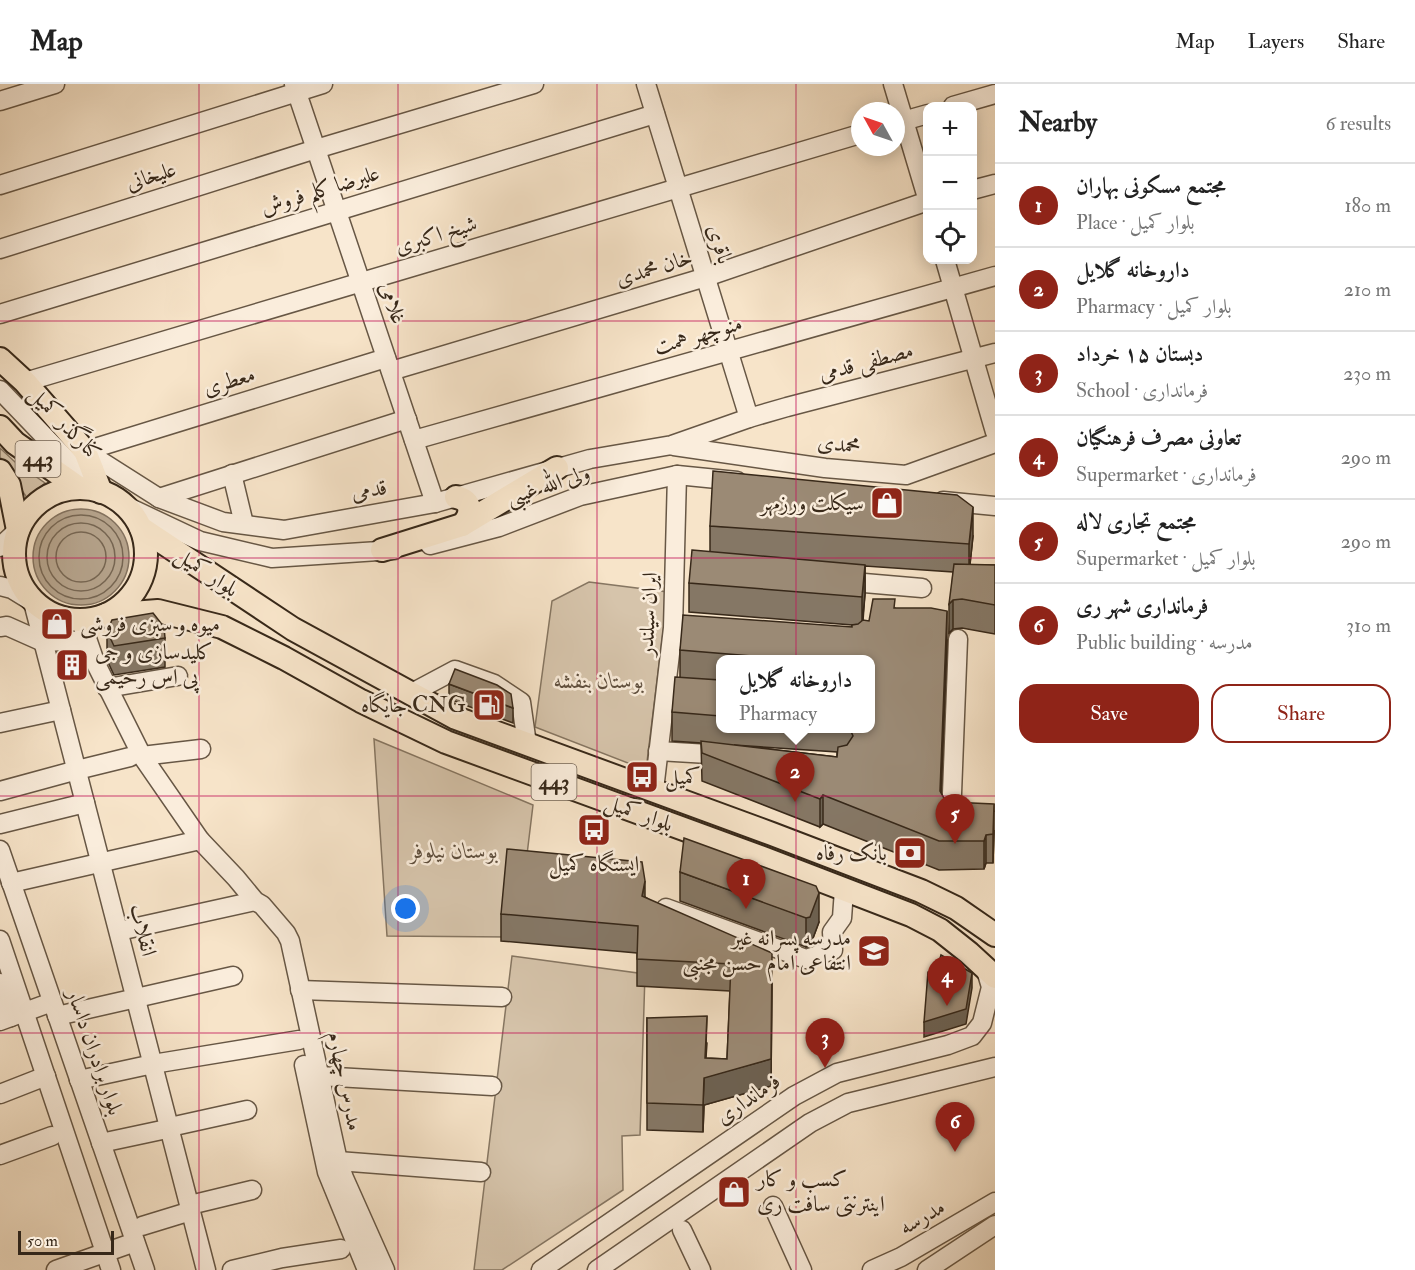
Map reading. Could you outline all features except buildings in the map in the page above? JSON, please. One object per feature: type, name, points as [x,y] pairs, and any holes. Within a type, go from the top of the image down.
[{"type":"main road","points":[[0,359],[25,382],[85,451],[92,490]]},
{"type":"main road","name":"443","points":[[0,427],[15,443],[92,490]]},
{"type":"main road","points":[[382,550],[462,525],[557,468]]},
{"type":"main road","name":"443","points":[[0,471],[9,485],[18,530]]},
{"type":"main road","points":[[92,490],[112,496],[126,506],[141,528],[146,548],[145,568],[137,588],[124,604],[84,630],[47,613],[33,603],[21,587],[15,569],[13,549],[18,530],[28,513],[42,500],[59,491],[92,490]]},
{"type":"main road","points":[[446,500],[465,500],[470,508],[469,516],[462,525]]},
{"type":"main road","name":"بلوار کمیل","points":[[141,528],[294,629],[456,718],[921,891],[956,908],[995,935]]},
{"type":"main road","name":"بلوار کمیل","points":[[106,615],[158,611],[222,627],[361,701],[446,742],[911,915],[940,930],[990,972]]},
{"type":"street","points":[[0,101],[55,84]]},
{"type":"street","points":[[0,185],[296,88],[323,84]]},
{"type":"street","name":"علیخانی","points":[[0,249],[316,149],[534,84]]},
{"type":"street","name":"باقری","points":[[648,84],[655,114],[749,418]]},
{"type":"street","points":[[893,84],[896,102]]},
{"type":"street","name":"غلامی","points":[[296,88],[414,440],[446,500]]},
{"type":"street","points":[[967,102],[995,94]]},
{"type":"street","name":"علیرضا کلم فروش","points":[[0,314],[655,114]]},
{"type":"street","points":[[905,121],[923,115]]},
{"type":"street","name":"شیخ اکبری","points":[[25,382],[851,137]]},
{"type":"street","points":[[905,137],[923,189]]},
{"type":"street","points":[[977,189],[995,184]]},
{"type":"street","name":"خان محمدی","points":[[389,364],[706,277],[923,202]]},
{"type":"street","points":[[946,264],[995,432]]},
{"type":"street","name":"منوچهر همت","points":[[414,440],[995,276]]},
{"type":"street","name":"مصطفی قدمی","points":[[672,445],[749,418],[995,353]]},
{"type":"street","name":"معطری","points":[[85,451],[389,364]]},
{"type":"street","name":"کنارگذر کمیل","points":[[0,390],[92,490]]},
{"type":"street","points":[[159,498],[407,418]]},
{"type":"street","name":"محمدی","points":[[672,445],[825,468],[906,475],[995,443]]},
{"type":"street","name":"قدمی","points":[[85,451],[159,498],[223,522],[284,530],[446,500],[590,459],[672,445]]},
{"type":"street","points":[[232,474],[244,524]]},
{"type":"street","name":"ولی الله غیبی","points":[[126,506],[200,541],[272,558],[441,543],[499,526],[580,496],[676,475],[759,483]]},
{"type":"street","name":"ایران سیلندر","points":[[654,790],[666,688],[679,628],[681,567],[676,475]]},
{"type":"street","points":[[924,499],[995,506]]},
{"type":"street","points":[[0,547],[18,530]]},
{"type":"street","points":[[828,580],[922,588]]},
{"type":"street","points":[[0,586],[12,589],[33,603]]},
{"type":"street","name":"انقلاب","points":[[33,603],[153,1064],[166,1129],[206,1270]]},
{"type":"street","points":[[0,627],[7,626],[44,642],[84,630]]},
{"type":"street","name":"مدرس چهارم","points":[[84,630],[136,757],[200,840],[286,933],[290,941],[338,1161],[385,1270]]},
{"type":"street","points":[[958,639],[951,819],[995,821]]},
{"type":"street","points":[[410,694],[455,670],[494,684],[521,702],[528,744]]},
{"type":"street","points":[[108,688],[178,676]]},
{"type":"street","points":[[666,688],[688,690]]},
{"type":"street","points":[[0,723],[61,710]]},
{"type":"street","points":[[0,791],[136,757],[201,749]]},
{"type":"street","points":[[658,750],[739,756]]},
{"type":"street","points":[[0,824],[85,803]]},
{"type":"street","points":[[11,883],[200,840]]},
{"type":"street","name":"بلوار برادران داسار","points":[[0,850],[101,1143],[138,1234],[145,1270]]},
{"type":"street","points":[[666,908],[806,959],[833,950],[832,932],[842,918],[844,890]]},
{"type":"street","points":[[118,931],[258,903]]},
{"type":"street","name":"مدرس چهارم","points":[[258,903],[284,958],[327,1172],[367,1270]]},
{"type":"street","points":[[0,940],[12,1016]]},
{"type":"street","name":"فرمانداری","points":[[541,1270],[794,1096],[837,1073],[948,1046],[972,1036],[982,1023],[991,987],[990,972]]},
{"type":"street","points":[[12,1016],[135,998],[233,976]]},
{"type":"street","points":[[0,983],[12,1016],[46,1077],[109,1261]]},
{"type":"street","points":[[300,990],[502,997]]},
{"type":"street","points":[[79,1080],[153,1064],[299,1040]]},
{"type":"street","points":[[597,1270],[810,1123],[848,1103],[995,1067]]},
{"type":"street","points":[[319,1076],[492,1086]]},
{"type":"street","points":[[0,1094],[46,1077]]},
{"type":"street","points":[[794,1096],[810,1123]]},
{"type":"street","points":[[101,1143],[247,1110]]},
{"type":"street","points":[[0,1155],[52,1136]]},
{"type":"street","points":[[338,1161],[481,1172]]},
{"type":"street","points":[[56,1270],[109,1261],[138,1234],[190,1208],[252,1190]]},
{"type":"street","name":"مدرسه","points":[[872,1270],[901,1257],[995,1202]]},
{"type":"street","points":[[772,1206],[802,1270]]},
{"type":"street","name":"مدرسه","points":[[927,1270],[995,1225]]},
{"type":"street","points":[[682,1230],[701,1270]]},
{"type":"street","points":[[232,1270],[282,1258],[341,1248]]},
{"type":"green space","points":[[0,448],[15,462],[45,483],[27,498],[0,457]]},
{"type":"green space","name":"بوستان بنفشه","points":[[589,582],[668,592],[646,770],[535,727],[552,601]]},
{"type":"green space","name":"بوستان نیلوفر","points":[[374,739],[533,805],[517,937],[387,936]]},
{"type":"green space","points":[[512,956],[645,974],[640,1135],[622,1136],[623,1190],[502,1270],[474,1270]]},
{"type":"water","points":[[81,509],[99,513],[115,523],[125,539],[129,557],[125,575],[115,591],[99,601],[81,605],[63,601],[47,591],[37,575],[33,557],[37,539],[47,523],[63,513]]},
{"type":"place","name":"سیکلت ورزمهر","points":[[887,503]]},
{"type":"place","name":"میوه و سبزی فروشی","points":[[57,624]]},
{"type":"place","name":"کلیدسازی و جی پی اس رحیمی","points":[[72,665]]},
{"type":"place","name":"جایگاه CNG","points":[[489,705]]},
{"type":"place","name":"کمیل","points":[[642,777]]},
{"type":"place","name":"داروخانه گلایل","points":[[795,802]]},
{"type":"place","name":"ایستگاه کمیل","points":[[594,830]]},
{"type":"place","name":"مجتمع تجاری لاله","points":[[955,844]]},
{"type":"place","name":"بانک رفاه","points":[[910,853]]},
{"type":"place","name":"مجتمع مسکونی بهاران","points":[[746,909]]},
{"type":"place","name":"مدرسه پسرانه غیر انتفاعی امام حسن مجنبی","points":[[874,951]]},
{"type":"place","name":"تعاونی مصرف فرهنگیان","points":[[947,1006]]},
{"type":"place","name":"دبستان ۱۵ خرداد","points":[[825,1068]]},
{"type":"place","name":"فرمانداری شهر ری","points":[[955,1152]]},
{"type":"place","name":"کسب و کار اینترنتی سافت ری","points":[[734,1192]]}]
